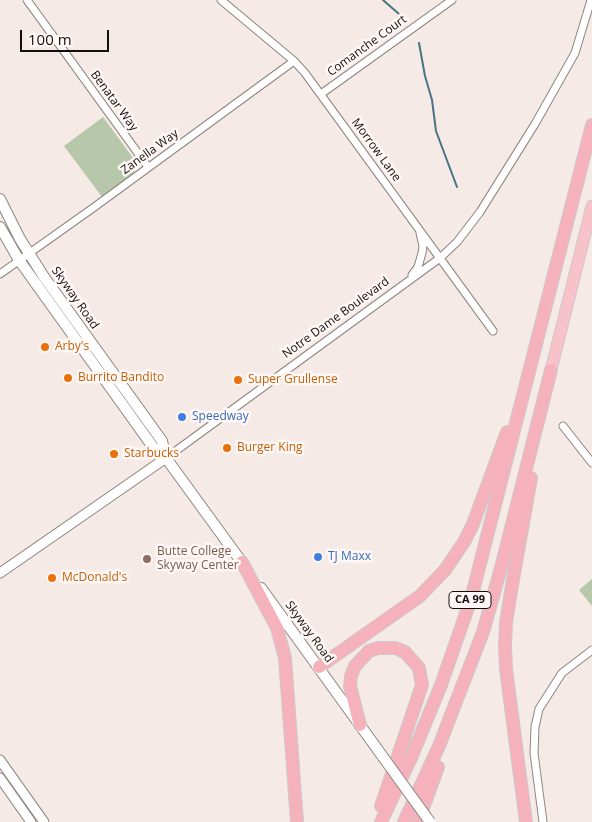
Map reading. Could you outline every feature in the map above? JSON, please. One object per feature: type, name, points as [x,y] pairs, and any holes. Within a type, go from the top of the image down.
[{"type":"highway","name":"CA 99","points":[[381,822],[411,758],[441,686],[465,617],[481,562],[592,125]]},
{"type":"highway","name":"CA 99","points":[[404,822],[439,746],[483,632],[592,206]]},
{"type":"highway","points":[[319,667],[420,596],[445,570],[455,556],[473,524],[530,368]]},
{"type":"highway","points":[[526,822],[506,669],[506,622],[536,449],[543,422],[545,395]]},
{"type":"highway","points":[[242,562],[277,628],[285,658],[296,822]]},
{"type":"highway","points":[[360,725],[350,686],[350,676],[355,666],[369,651],[378,648],[395,648],[405,652],[419,668],[422,685],[375,822]]},
{"type":"highway","points":[[418,822],[450,733],[460,695]]},
{"type":"main road","name":"Skyway Road","points":[[0,199],[30,254],[54,290],[162,440],[166,458]]},
{"type":"main road","name":"Skyway Road","points":[[0,227],[19,260],[153,447],[166,458],[430,822]]},
{"type":"street","name":"Benatar Way","points":[[27,0],[148,167]]},
{"type":"street","name":"Morrow Lane","points":[[221,0],[294,61],[306,74],[494,331]]},
{"type":"street","name":"Comanche Court","points":[[321,94],[452,0]]},
{"type":"street","name":"Notre Dame Boulevard","points":[[0,573],[166,458],[440,258],[458,242],[469,228],[535,124],[574,54],[591,0]]},
{"type":"street","name":"Zanella Way","points":[[0,274],[294,61]]},
{"type":"street","points":[[407,282],[418,267],[422,253],[422,239],[418,228]]},
{"type":"street","points":[[563,426],[592,463]]},
{"type":"street","points":[[542,822],[534,753],[535,727],[539,708],[562,673],[592,650]]},
{"type":"street","points":[[1,764],[44,822]]},
{"type":"street","points":[[0,778],[31,822]]},
{"type":"green space","points":[[103,117],[136,162],[134,174],[102,197],[64,146]]},
{"type":"green space","points":[[592,579],[592,606],[579,590]]},
{"type":"waterway","points":[[383,0],[399,14]]},
{"type":"waterway","points":[[419,43],[432,100],[436,131],[457,187]]},
{"type":"place","name":"Arby's","points":[[45,347]]},
{"type":"place","name":"Burrito Bandito","points":[[68,378]]},
{"type":"place","name":"Super Grullense","points":[[238,380]]},
{"type":"place","name":"Speedway","points":[[182,417]]},
{"type":"place","name":"Burger King","points":[[227,448]]},
{"type":"place","name":"Starbucks","points":[[114,454]]},
{"type":"place","name":"TJ Maxx","points":[[318,557]]},
{"type":"place","name":"Butte College Skyway Center","points":[[147,559]]},
{"type":"place","name":"McDonald's","points":[[52,578]]}]
